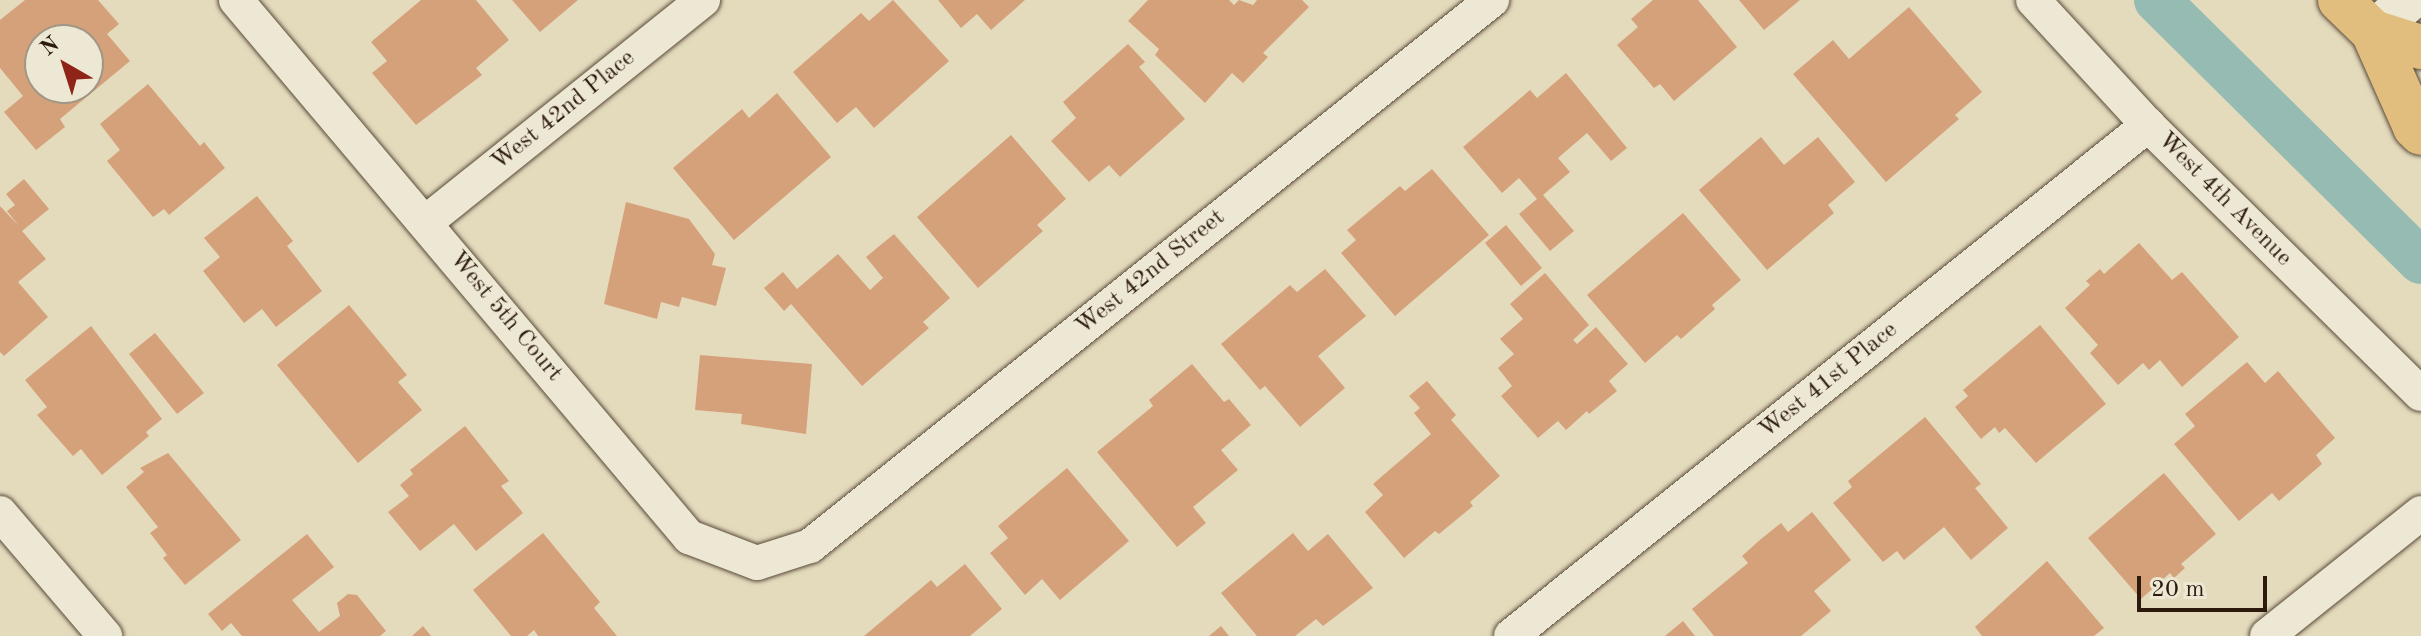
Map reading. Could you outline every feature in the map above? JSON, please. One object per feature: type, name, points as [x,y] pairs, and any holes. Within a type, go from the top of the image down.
[{"type":"main road","points":[[2340,0],[2373,32],[2415,127],[2421,133]]},
{"type":"main road","points":[[2373,32],[2421,47]]},
{"type":"street","name":"West 5th Court","points":[[236,0],[689,537],[757,563],[810,546]]},
{"type":"street","name":"West 42nd Place","points":[[426,222],[703,0]]},
{"type":"street","name":"West 42nd Street","points":[[810,546],[1492,0]]},
{"type":"street","name":"West 4th Avenue","points":[[2033,0],[2148,125],[2421,394]]},
{"type":"street","points":[[2373,32],[2409,0]]},
{"type":"street","name":"West 41st Place","points":[[1511,636],[2148,125]]},
{"type":"street","points":[[0,513],[105,636]]},
{"type":"street","points":[[2267,636],[2421,513]]},
{"type":"building","points":[[25,0],[98,0],[119,24],[107,34],[130,61],[104,83],[104,24],[24,24],[24,104],[78,104],[60,119],[65,127],[36,150],[4,112],[23,96],[0,68],[0,20]]},
{"type":"building","points":[[421,0],[476,0],[509,40],[476,68],[482,75],[416,125],[372,73],[387,61],[371,42]]},
{"type":"building","points":[[512,0],[578,0],[540,32]]},
{"type":"building","points":[[893,0],[949,61],[874,128],[856,107],[837,123],[793,72],[861,13],[869,21]]},
{"type":"building","points":[[938,0],[1025,0],[991,30],[977,14],[961,28]]},
{"type":"building","points":[[1148,0],[1229,0],[1234,5],[1239,0],[1253,5],[1257,0],[1302,0],[1309,7],[1263,53],[1268,57],[1243,83],[1232,73],[1205,103],[1155,55],[1159,49],[1128,21]]},
{"type":"building","points":[[1653,0],[1698,0],[1737,47],[1674,101],[1660,84],[1654,88],[1617,45],[1638,27],[1631,19]]},
{"type":"building","points":[[1739,0],[1800,0],[1764,30]]},
{"type":"building","points":[[1909,7],[1982,92],[1955,115],[1959,119],[1886,182],[1793,74],[1833,40],[1849,59]]},
{"type":"building","points":[[1128,44],[1145,62],[1139,67],[1185,119],[1120,177],[1109,165],[1089,182],[1051,141],[1076,118],[1063,102]]},
{"type":"building","points":[[1566,73],[1627,148],[1611,161],[1587,133],[1558,158],[1570,172],[1543,195],[1574,231],[1550,251],[1519,214],[1537,199],[1519,178],[1502,193],[1463,147],[1530,90],[1537,98]]},
{"type":"building","points":[[148,84],[200,146],[204,142],[225,168],[169,215],[164,209],[153,217],[107,161],[120,150],[100,124]]},
{"type":"building","points":[[777,93],[831,157],[734,240],[673,168],[742,109],[749,118]]},
{"type":"building","points":[[1011,135],[1066,199],[1037,225],[1043,231],[978,288],[917,217]]},
{"type":"building","points":[[1761,137],[1784,165],[1818,137],[1855,182],[1828,205],[1834,213],[1767,270],[1699,190]]},
{"type":"building","points":[[1432,169],[1489,235],[1395,316],[1341,253],[1356,240],[1347,230],[1400,186],[1405,191]]},
{"type":"building","points":[[24,179],[49,209],[22,231],[46,259],[18,282],[48,317],[4,356],[0,352],[0,206],[19,226],[7,211],[15,205],[6,194]]},
{"type":"building","points":[[257,196],[293,241],[287,246],[322,291],[276,327],[262,309],[244,323],[203,271],[220,257],[204,238]]},
{"type":"building","points":[[626,202],[689,219],[715,254],[712,265],[726,268],[716,306],[682,297],[679,307],[661,302],[657,319],[604,304]]},
{"type":"building","points":[[1683,213],[1741,280],[1712,305],[1715,309],[1681,339],[1677,335],[1645,363],[1587,295]]},
{"type":"building","points":[[1506,225],[1542,268],[1521,286],[1485,243]]},
{"type":"building","points":[[894,234],[950,298],[923,322],[929,328],[862,386],[791,304],[784,311],[764,288],[783,272],[797,289],[838,254],[870,290],[883,278],[866,257]]},
{"type":"building","points":[[2139,243],[2172,280],[2182,272],[2239,337],[2182,387],[2160,360],[2149,370],[2143,363],[2118,385],[2090,353],[2098,345],[2065,308],[2090,285],[2086,281],[2100,269],[2104,274]]},
{"type":"building","points":[[1325,269],[1366,316],[1318,356],[1345,388],[1300,427],[1265,386],[1260,390],[1221,344],[1290,285],[1297,292]]},
{"type":"building","points":[[1545,273],[1589,325],[1573,340],[1577,344],[1596,327],[1628,364],[1609,381],[1617,391],[1566,430],[1558,421],[1538,438],[1501,396],[1512,386],[1498,368],[1514,354],[1500,339],[1523,319],[1510,304]]},
{"type":"building","points":[[349,305],[407,375],[398,382],[422,410],[358,463],[277,365]]},
{"type":"building","points":[[2040,325],[2106,404],[2036,463],[2005,428],[1999,433],[1995,427],[1981,439],[1955,407],[1968,396],[1963,390]]},
{"type":"building","points":[[91,326],[162,419],[146,432],[149,436],[102,475],[81,449],[73,456],[37,415],[47,407],[25,380]]},
{"type":"building","points":[[155,333],[204,393],[177,414],[129,354]]},
{"type":"building","points":[[700,355],[812,364],[806,434],[741,424],[742,414],[695,410]]},
{"type":"building","points":[[2247,362],[2265,383],[2278,371],[2335,438],[2316,455],[2322,464],[2279,501],[2272,493],[2239,521],[2174,444],[2195,426],[2185,414]]},
{"type":"building","points":[[1192,364],[1224,402],[1229,399],[1251,425],[1221,450],[1238,470],[1193,507],[1206,523],[1177,547],[1097,452],[1153,406],[1149,400]]},
{"type":"building","points":[[1427,381],[1456,415],[1451,420],[1500,476],[1470,502],[1473,506],[1439,534],[1435,531],[1404,558],[1365,512],[1383,495],[1373,484],[1431,434],[1414,413],[1420,408],[1409,396]]},
{"type":"building","points":[[1925,417],[1981,484],[1975,488],[2008,528],[1971,560],[1944,527],[1904,560],[1897,551],[1883,562],[1833,503],[1852,487],[1848,481]]},
{"type":"building","points":[[465,426],[509,481],[501,486],[523,513],[476,551],[454,524],[420,551],[388,512],[409,496],[400,485],[413,474],[410,470]]},
{"type":"building","points":[[168,453],[241,540],[185,585],[163,558],[167,555],[150,533],[158,527],[126,487],[144,472],[140,468]]},
{"type":"building","points":[[1067,468],[1129,541],[1060,600],[1042,579],[1025,595],[990,553],[1008,538],[998,526]]},
{"type":"building","points":[[2164,473],[2216,534],[2181,564],[2185,568],[2174,578],[2170,573],[2141,599],[2088,538]]},
{"type":"building","points":[[1812,512],[1851,560],[1814,591],[1831,611],[1801,636],[1714,636],[1692,609],[1748,563],[1742,556],[1761,539],[1781,523],[1788,532]]},
{"type":"building","points":[[543,533],[600,602],[594,608],[617,636],[538,636],[534,630],[527,636],[511,636],[473,590]]},
{"type":"building","points":[[1293,533],[1308,551],[1328,534],[1373,588],[1323,626],[1316,619],[1295,636],[1257,636],[1221,593]]},
{"type":"building","points":[[307,534],[334,567],[292,600],[319,632],[340,616],[337,603],[348,594],[357,595],[386,631],[380,636],[242,636],[231,623],[222,631],[208,614]]},
{"type":"building","points":[[2047,561],[2104,628],[2094,636],[1982,636],[1975,627]]},
{"type":"building","points":[[965,564],[1002,609],[970,636],[864,636],[931,580],[937,587]]},
{"type":"building","points":[[1683,621],[1695,636],[1665,636]]},
{"type":"building","points":[[423,626],[431,636],[412,636]]},
{"type":"building","points":[[1221,626],[1229,636],[1209,636]]},
{"type":"waterway","points":[[2157,0],[2421,261]]}]
